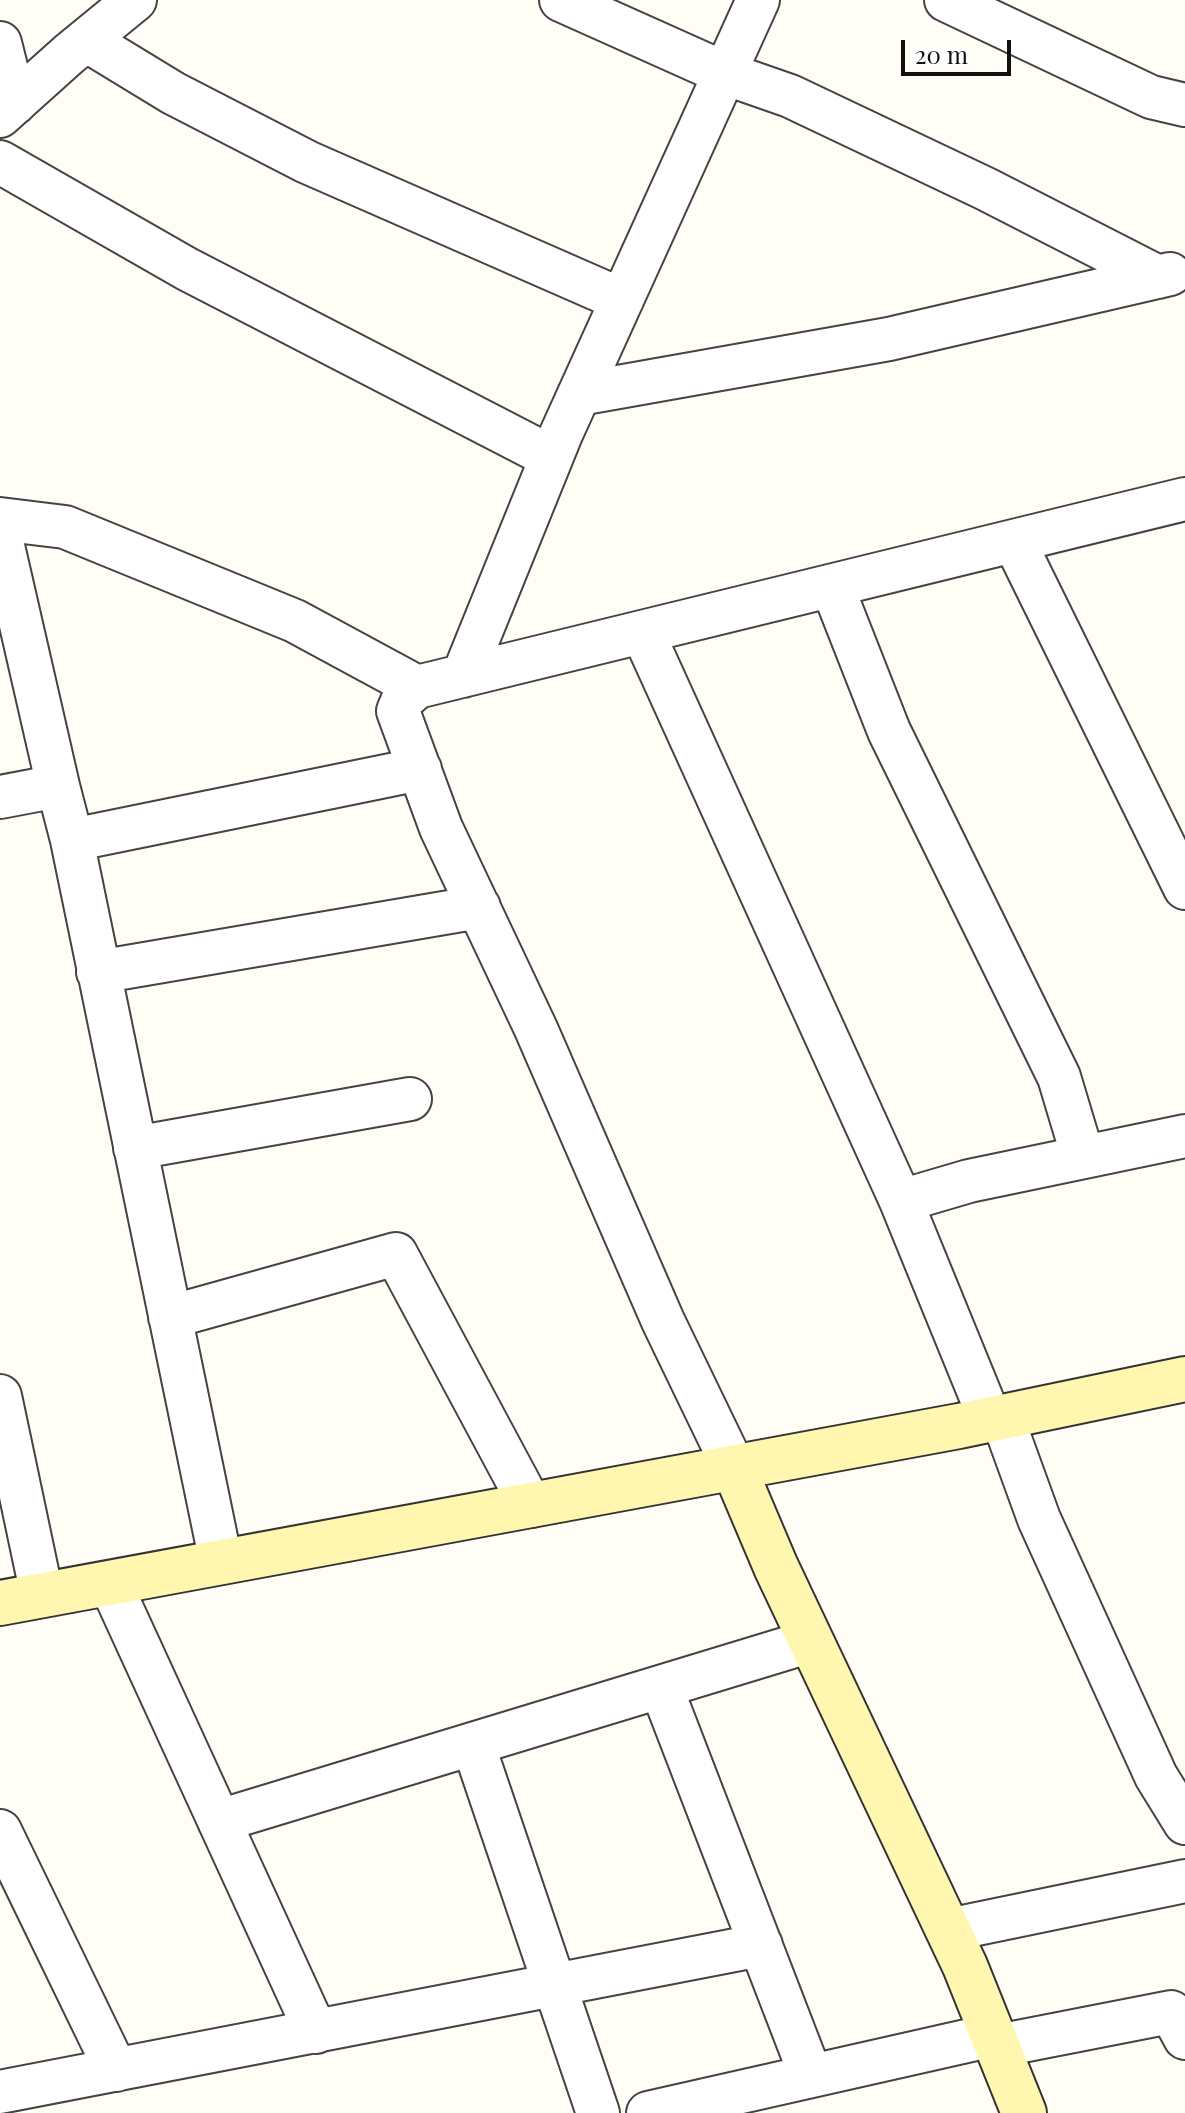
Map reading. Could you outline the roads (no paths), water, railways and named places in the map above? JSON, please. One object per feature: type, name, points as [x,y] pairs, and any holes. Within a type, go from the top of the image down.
[{"type":"street","points":[[7,109],[135,0]]},
{"type":"street","points":[[561,0],[724,73],[790,96],[1172,274]]},
{"type":"street","points":[[463,676],[551,457],[758,0]]},
{"type":"street","points":[[946,0],[1151,97],[1185,105]]},
{"type":"street","points":[[86,40],[173,93],[307,162],[622,300]]},
{"type":"street","points":[[0,43],[7,109]]},
{"type":"street","points":[[0,162],[187,269],[551,457]]},
{"type":"street","points":[[579,394],[889,339],[1172,274]]},
{"type":"street","points":[[1024,2113],[948,1930],[663,1321],[536,1029],[441,828],[398,711],[403,699],[417,687],[1185,499]]},
{"type":"street","points":[[0,519],[65,527],[295,621],[417,687]]},
{"type":"street","points":[[0,533],[72,840],[221,1562]]},
{"type":"street","points":[[1014,541],[1185,888]]},
{"type":"street","points":[[832,586],[889,731],[1059,1077],[1083,1157]]},
{"type":"street","points":[[643,633],[901,1201],[1039,1519],[1156,1776],[1185,1823]]},
{"type":"street","points":[[72,840],[420,769]]},
{"type":"street","points":[[0,797],[58,786]]},
{"type":"street","points":[[98,972],[479,907]]},
{"type":"street","points":[[135,1148],[410,1099]]},
{"type":"street","points":[[901,1201],[969,1181],[1185,1136]]},
{"type":"street","points":[[170,1317],[396,1254],[531,1506]]},
{"type":"street","points":[[0,1603],[734,1468],[1185,1379]]},
{"type":"street","points":[[1,1406],[42,1595]]},
{"type":"street","points":[[110,1583],[316,2032]]},
{"type":"street","points":[[219,1821],[811,1641]]},
{"type":"street","points":[[661,1687],[811,2076]]},
{"type":"street","points":[[473,1744],[598,2113]]},
{"type":"street","points":[[0,1831],[116,2070]]},
{"type":"street","points":[[948,1930],[1185,1881]]},
{"type":"street","points":[[0,2092],[761,1945]]},
{"type":"street","points":[[648,2113],[772,2099],[811,2076],[995,2040],[1180,2019]]}]
